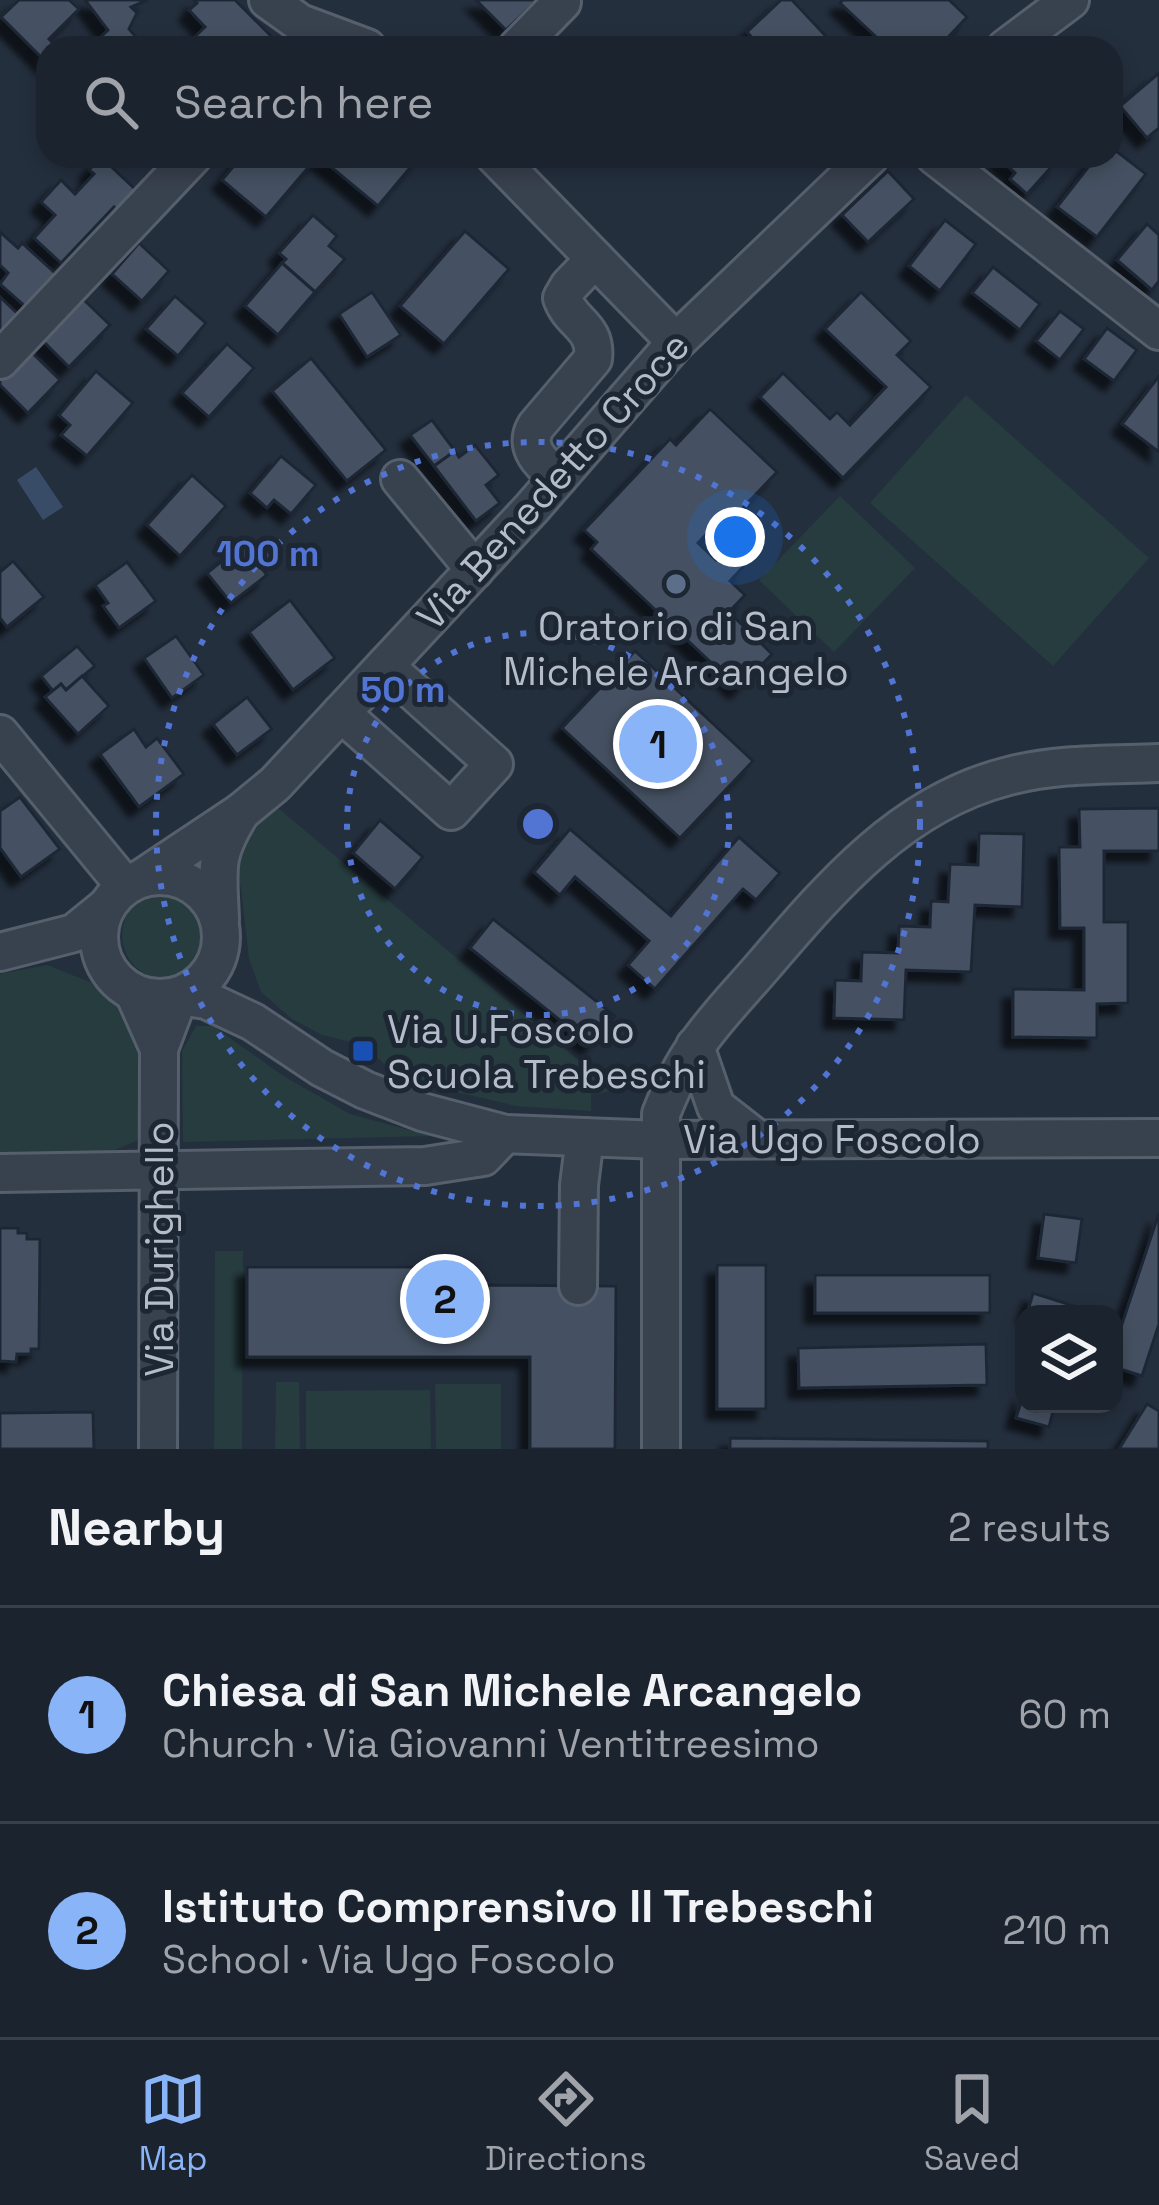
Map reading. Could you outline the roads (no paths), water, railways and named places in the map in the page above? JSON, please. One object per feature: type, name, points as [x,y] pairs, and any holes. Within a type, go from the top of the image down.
[{"type":"street","points":[[268,0],[300,23],[304,36]]},
{"type":"street","points":[[529,36],[560,0]]},
{"type":"street","points":[[1022,36],[1070,0]]},
{"type":"street","points":[[0,360],[182,168]]},
{"type":"street","points":[[506,168],[676,342]]},
{"type":"street","name":"Via Benedetto Croce","points":[[14,949],[74,933],[124,890],[275,784],[475,570],[676,342],[857,168]]},
{"type":"street","points":[[950,168],[1159,331]]},
{"type":"street","points":[[558,478],[541,462],[531,438],[593,359],[589,332],[569,313],[562,298],[595,259]]},
{"type":"street","points":[[400,479],[475,570]]},
{"type":"street","points":[[341,713],[451,811],[494,764],[385,666]]},
{"type":"street","points":[[0,734],[124,890]]},
{"type":"street","points":[[661,1449],[661,1114],[695,1046],[829,889],[886,838],[910,803],[943,800],[1004,777],[1066,766],[1159,763]]},
{"type":"street","name":"Via Benedetto Croce","points":[[220,934],[218,861],[222,843],[241,812]]},
{"type":"street","points":[[162,875],[199,890],[212,904],[220,934],[216,963],[195,988],[179,996],[149,998],[122,983],[102,958],[98,941],[99,924],[124,890],[162,875]]},
{"type":"street","name":"Via Ugo Foscolo","points":[[220,934],[231,991],[253,1022]]},
{"type":"street","name":"Via Benedetto Croce","points":[[14,949],[70,951],[122,983]]},
{"type":"street","name":"Via Durighello","points":[[122,983],[159,1049]]},
{"type":"street","name":"Via Ugo Foscolo","points":[[179,996],[206,1000],[253,1022],[364,1090],[422,1112],[505,1134],[660,1140],[1159,1138]]},
{"type":"street","name":"Via Durighello","points":[[158,1449],[159,1049],[179,996]]},
{"type":"street","points":[[695,1046],[716,1107],[757,1139]]},
{"type":"street","points":[[0,1173],[425,1166],[483,1157],[505,1134]]},
{"type":"street","points":[[578,1286],[579,1185],[585,1137]]},
{"type":"water","points":[[36,467],[63,507],[43,520],[17,480]]},
{"type":"place","name":"Oratorio di San Michele Arcangelo","points":[[676,584]]},
{"type":"place","name":"Chiesa di San Michele Arcangelo","points":[[658,744]]},
{"type":"place","name":"Via U.Foscolo Scuola Trebeschi","points":[[363,1051]]},
{"type":"place","name":"Istituto Comprensivo II Trebeschi","points":[[445,1299]]}]
